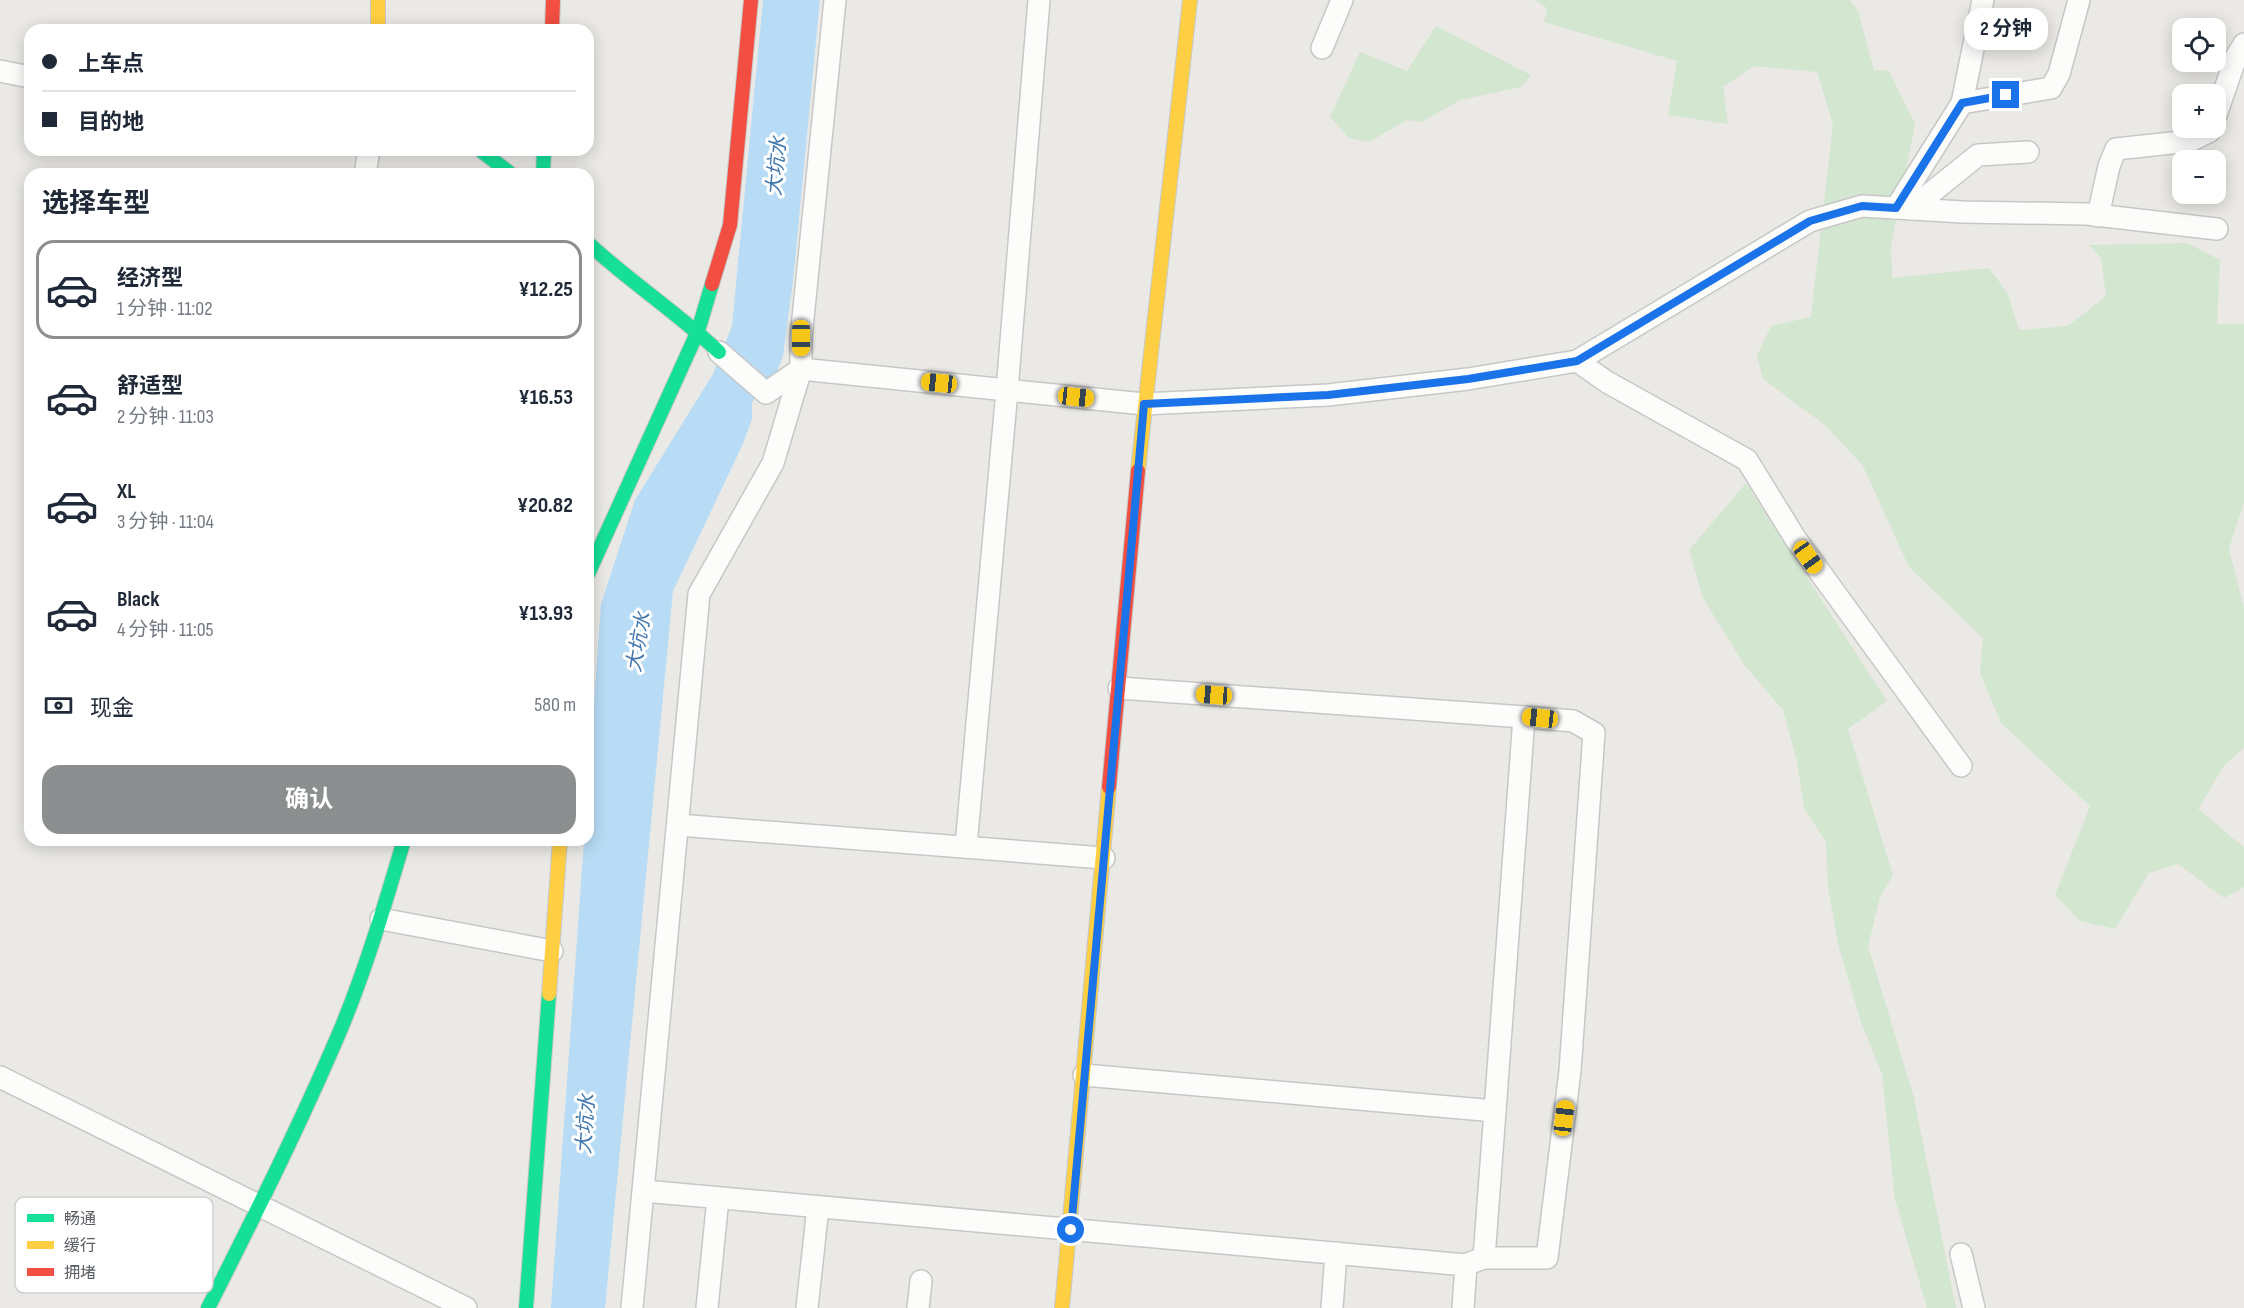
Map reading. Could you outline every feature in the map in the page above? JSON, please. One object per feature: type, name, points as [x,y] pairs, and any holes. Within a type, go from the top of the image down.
[{"type":"street","points":[[378,0],[378,24]]},
{"type":"street","points":[[552,24],[554,0]]},
{"type":"street","points":[[594,556],[699,331],[730,225],[751,0]]},
{"type":"street","points":[[632,1308],[699,594],[773,463],[801,369],[802,326],[835,0]]},
{"type":"street","points":[[966,846],[1039,0]]},
{"type":"street","points":[[1062,1308],[1071,1230],[1144,404],[1190,0]]},
{"type":"street","points":[[1322,48],[1342,0]]},
{"type":"street","points":[[1903,208],[1962,103],[1983,0]]},
{"type":"street","points":[[1962,103],[2051,88],[2059,74],[2079,0]]},
{"type":"street","points":[[2226,86],[2236,57],[2244,44]]},
{"type":"street","points":[[0,71],[24,75]]},
{"type":"street","points":[[2098,216],[2109,166],[2116,149],[2190,141],[2196,138]]},
{"type":"street","points":[[1903,208],[1978,155],[2028,152]]},
{"type":"street","points":[[488,156],[502,168]]},
{"type":"street","points":[[594,249],[606,261],[699,331],[718,352],[766,393],[801,369],[1144,404],[1328,395],[1468,379],[1577,361],[1810,221],[1862,206],[2098,216],[2217,229]]},
{"type":"street","points":[[1577,361],[1607,382],[1747,460],[1795,538],[1961,766]]},
{"type":"street","points":[[644,1191],[1336,1253],[1475,1261],[1547,1258],[1571,1048],[1594,733],[1573,722],[1524,717],[1119,688]]},
{"type":"street","points":[[1463,1308],[1475,1261],[1495,1111],[1524,717]]},
{"type":"street","points":[[678,825],[1104,858]]},
{"type":"street","points":[[208,1308],[260,1205],[340,1030],[381,919],[402,846]]},
{"type":"street","points":[[526,1308],[560,846]]},
{"type":"street","points":[[381,919],[552,951]]},
{"type":"street","points":[[1084,1074],[1495,1111]]},
{"type":"street","points":[[0,1077],[466,1308]]},
{"type":"street","points":[[707,1308],[718,1198]]},
{"type":"street","points":[[807,1308],[818,1207]]},
{"type":"street","points":[[1332,1308],[1336,1253]]},
{"type":"street","points":[[1961,1254],[1974,1308]]},
{"type":"street","points":[[918,1308],[921,1281]]},
{"type":"green space","points":[[1535,0],[1850,0],[1858,11],[1874,70],[1889,71],[1915,124],[1891,246],[1892,278],[1989,268],[2008,294],[2019,330],[2068,326],[2106,296],[2101,258],[2089,245],[2187,243],[2220,260],[2217,324],[2244,324],[2244,502],[2229,549],[2244,608],[2244,748],[2225,764],[2198,809],[2244,847],[2244,887],[2224,898],[2178,864],[2149,873],[2115,929],[2080,921],[2055,895],[2090,806],[2001,723],[1980,673],[1983,638],[1909,567],[1863,466],[1825,425],[1763,379],[1757,356],[1771,326],[1811,317],[1833,124],[1817,72],[1754,66],[1723,87],[1728,124],[1668,115],[1677,61],[1544,22],[1547,8]]},
{"type":"green space","points":[[1436,26],[1531,75],[1521,87],[1460,100],[1422,122],[1407,120],[1369,142],[1349,138],[1330,117],[1360,52],[1407,71]]},
{"type":"green space","points":[[1746,483],[1887,701],[1848,729],[1893,875],[1880,897],[1868,946],[1913,1094],[1956,1308],[1927,1308],[1895,1199],[1882,1074],[1861,1022],[1839,948],[1828,888],[1826,842],[1804,808],[1797,762],[1783,710],[1745,666],[1703,598],[1689,550]]},
{"type":"water","name":"大坑水","points":[[763,0],[820,0],[793,281],[783,356],[776,375],[765,379],[752,403],[752,419],[742,446],[673,591],[605,1308],[551,1308],[584,846],[594,846],[594,703],[601,604],[635,500],[713,374],[732,326]]},
{"type":"traffic: fast","points":[[488,156],[503,168]]},
{"type":"traffic: fast","points":[[543,168],[544,156]]},
{"type":"traffic: fast","points":[[594,248],[719,352]]},
{"type":"traffic: fast","points":[[594,561],[698,331],[712,284]]},
{"type":"traffic: fast","points":[[208,1308],[293,1136],[340,1031],[367,960],[402,846]]},
{"type":"traffic: fast","points":[[526,1308],[549,994]]},
{"type":"traffic: slow","points":[[378,0],[378,24]]},
{"type":"traffic: slow","points":[[1138,471],[1190,0]]},
{"type":"traffic: slow","points":[[1062,1308],[1109,787]]},
{"type":"traffic: slow","points":[[549,994],[560,846]]},
{"type":"traffic: jam","points":[[552,24],[553,0]]},
{"type":"traffic: jam","points":[[712,284],[730,225],[751,0]]},
{"type":"traffic: jam","points":[[1109,787],[1138,471]]},
{"type":"route","points":[[1071,1230],[1144,404],[1328,395],[1468,379],[1577,361],[1810,221],[1862,206],[1896,208],[1962,103],[2006,95]]}]
